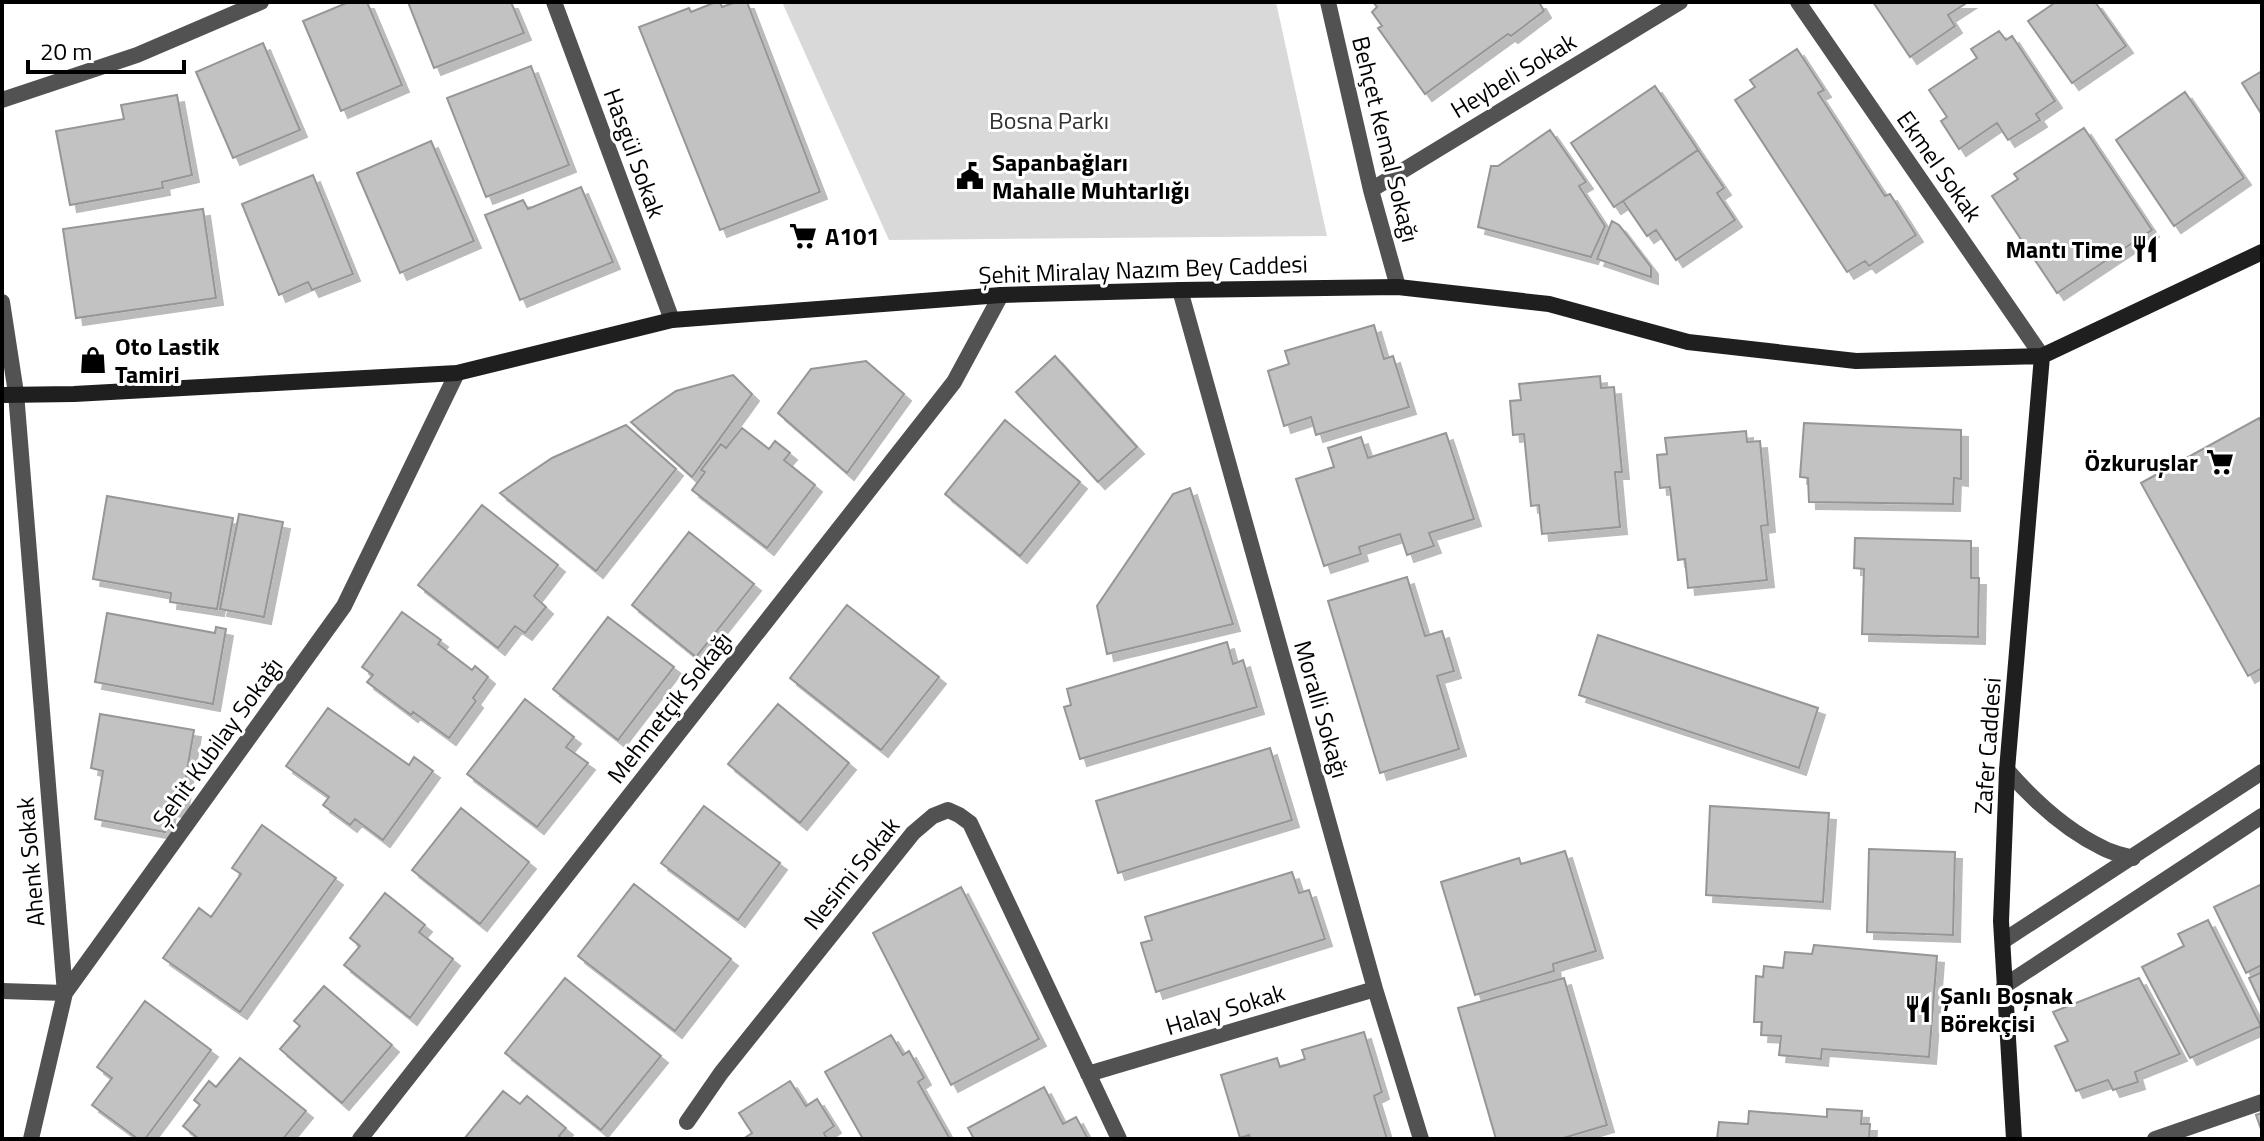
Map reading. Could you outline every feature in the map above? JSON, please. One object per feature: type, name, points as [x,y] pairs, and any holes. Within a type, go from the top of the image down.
[{"type":"street","points":[[2,100],[137,55],[261,2]]},
{"type":"street","name":"Hasgül Sokak","points":[[554,2],[672,320]]},
{"type":"street","name":"Behçet Kemal Sokağı","points":[[1328,2],[1371,190],[1398,287]]},
{"type":"street","name":"Heybeli Sokak","points":[[1371,190],[1680,2]]},
{"type":"street","name":"Ekmel Sokak","points":[[1798,2],[2042,356]]},
{"type":"street","name":"Şehit Miralay Nazım Bey Caddesi","points":[[9,394],[74,394],[457,373],[672,320],[1001,295],[1180,290],[1398,287],[1549,304],[1688,342],[1841,360],[2042,356],[2262,252]]},
{"type":"street","name":"Moralli Sokağı","points":[[1180,290],[1375,989],[1421,1139]]},
{"type":"street","name":"Mehmetçik Sokağı","points":[[360,1139],[954,382],[1001,295]]},
{"type":"street","name":"Ahenk Sokak","points":[[2,302],[65,993]]},
{"type":"street","name":"Zafer Caddesi","points":[[2014,1139],[2001,921],[2007,770],[2042,356]]},
{"type":"street","name":"Şehit Kubilay Sokağı","points":[[31,1139],[65,993],[344,606],[457,373]]},
{"type":"street","points":[[2007,770],[2033,800],[2058,820],[2103,849],[2133,858]]},
{"type":"street","points":[[2003,941],[2262,772]]},
{"type":"street","name":"Nesimi Sokak","points":[[687,1122],[721,1073],[913,833],[933,816],[948,810],[970,823],[1119,1139]]},
{"type":"street","points":[[2004,986],[2262,816]]},
{"type":"street","name":"Halay Sokak","points":[[1088,1074],[1375,989]]},
{"type":"street","points":[[2,991],[65,993]]},
{"type":"street","points":[[2155,1139],[2262,1102]]},
{"type":"green space","name":"Bosna Parkı","points":[[782,2],[1276,2],[1327,236],[889,240]]},
{"type":"building","points":[[349,2],[367,2],[402,85],[341,111],[303,21]]},
{"type":"building","points":[[408,2],[511,2],[524,33],[434,68]]},
{"type":"building","points":[[720,2],[722,7],[747,2],[820,192],[720,230],[639,27],[689,8],[691,12]]},
{"type":"building","points":[[1373,2],[1539,2],[1544,11],[1425,94],[1378,28],[1382,26],[1372,12],[1377,7]]},
{"type":"building","points":[[1873,2],[1968,2],[1948,15],[1955,26],[1910,57]]},
{"type":"building","points":[[2056,2],[2095,2],[2126,46],[2072,83],[2028,21]]},
{"type":"building","points":[[1999,31],[2006,40],[2012,36],[2055,101],[2036,114],[2040,120],[2008,140],[1997,123],[1959,149],[1941,121],[1947,117],[1929,90],[1977,58],[1971,49]]},
{"type":"building","points":[[263,43],[300,130],[233,158],[196,72]]},
{"type":"building","points":[[1797,49],[1824,90],[1818,93],[1885,196],[1890,194],[1916,235],[1869,266],[1865,261],[1847,272],[1735,100],[1755,87],[1750,80]]},
{"type":"building","points":[[531,66],[569,165],[486,197],[447,98]]},
{"type":"building","points":[[2262,71],[2262,115],[2242,83]]},
{"type":"building","points":[[1655,86],[1698,150],[1614,207],[1571,143]]},
{"type":"building","points":[[2185,92],[2244,178],[2174,226],[2116,140]]},
{"type":"building","points":[[177,95],[192,175],[162,182],[163,188],[70,205],[56,131],[124,119],[121,105]]},
{"type":"building","points":[[2084,128],[2152,230],[2057,293],[1992,196],[2018,179],[2014,174]]},
{"type":"building","points":[[1550,130],[1586,182],[1579,186],[1605,226],[1591,257],[1478,227],[1491,166],[1498,166]]},
{"type":"building","points":[[431,141],[474,241],[400,273],[357,173]]},
{"type":"building","points":[[1698,150],[1724,188],[1717,193],[1735,220],[1676,260],[1656,230],[1647,236],[1623,201]]},
{"type":"building","points":[[313,175],[353,274],[312,290],[308,282],[279,295],[242,204]]},
{"type":"building","points":[[581,187],[613,262],[520,300],[485,215],[523,200],[528,209]]},
{"type":"building","points":[[203,209],[216,298],[76,318],[63,229]]},
{"type":"building","points":[[1612,221],[1619,225],[1651,267],[1651,277],[1597,259]]},
{"type":"building","points":[[1374,325],[1384,359],[1393,356],[1409,407],[1316,435],[1311,417],[1284,426],[1268,371],[1289,364],[1285,351]]},
{"type":"building","points":[[1055,356],[1137,447],[1098,482],[1016,392]]},
{"type":"building","points":[[866,361],[904,394],[847,473],[778,413],[811,369]]},
{"type":"building","points":[[733,375],[752,394],[692,477],[631,422],[676,391]]},
{"type":"building","points":[[1600,376],[1601,388],[1614,387],[1622,472],[1615,472],[1620,527],[1542,534],[1539,505],[1531,506],[1524,434],[1513,435],[1510,401],[1521,400],[1519,384]]},
{"type":"building","points":[[2259,418],[2262,423],[2262,668],[2248,676],[2141,483]]},
{"type":"building","points":[[1005,420],[1080,482],[1020,556],[945,494]]},
{"type":"building","points":[[1804,423],[1961,430],[1961,479],[1954,478],[1953,504],[1809,502],[1808,478],[1800,477]]},
{"type":"building","points":[[626,425],[676,469],[596,571],[500,493],[552,458]]},
{"type":"building","points":[[742,428],[769,449],[775,441],[790,453],[784,460],[815,485],[767,548],[692,490],[705,472],[701,470],[721,444],[726,448]]},
{"type":"building","points":[[1746,431],[1747,442],[1760,441],[1768,525],[1761,526],[1767,580],[1688,588],[1685,559],[1678,560],[1670,487],[1660,488],[1657,455],[1667,454],[1665,438]]},
{"type":"building","points":[[1446,433],[1474,519],[1429,533],[1434,546],[1407,555],[1400,534],[1359,547],[1361,554],[1324,566],[1296,479],[1334,467],[1328,448],[1361,437],[1368,458]]},
{"type":"building","points":[[1190,488],[1233,624],[1107,654],[1097,606],[1173,494]]},
{"type":"building","points":[[107,496],[233,518],[217,609],[170,602],[171,593],[93,579]]},
{"type":"building","points":[[482,505],[558,565],[534,596],[546,607],[525,633],[515,626],[498,648],[418,585]]},
{"type":"building","points":[[239,514],[283,522],[264,617],[220,609]]},
{"type":"building","points":[[689,532],[754,584],[696,657],[632,605]]},
{"type":"building","points":[[1855,538],[1971,541],[1971,578],[1979,578],[1978,637],[1862,634],[1864,569],[1854,568]]},
{"type":"building","points":[[1407,577],[1425,636],[1442,631],[1454,671],[1437,676],[1459,749],[1380,773],[1328,601]]},
{"type":"building","points":[[847,605],[939,677],[881,750],[790,678]]},
{"type":"building","points":[[402,612],[441,640],[438,644],[472,670],[475,666],[488,677],[473,698],[476,701],[449,738],[413,712],[411,715],[367,682],[373,675],[362,667]]},
{"type":"building","points":[[107,613],[215,633],[216,627],[226,629],[213,704],[95,682]]},
{"type":"building","points":[[608,617],[674,667],[618,740],[553,689]]},
{"type":"building","points":[[1598,635],[1818,708],[1799,768],[1579,695]]},
{"type":"building","points":[[1227,642],[1233,664],[1243,660],[1257,707],[1080,759],[1064,707],[1071,705],[1067,689]]},
{"type":"building","points":[[525,699],[574,737],[566,747],[588,763],[537,827],[467,774]]},
{"type":"building","points":[[778,704],[849,763],[800,823],[728,764]]},
{"type":"building","points":[[328,708],[409,765],[414,757],[433,771],[383,840],[355,819],[350,825],[323,805],[329,797],[286,766]]},
{"type":"building","points":[[100,714],[194,730],[180,811],[169,809],[165,832],[95,819],[103,771],[91,768]]},
{"type":"building","points":[[1270,748],[1292,820],[1118,873],[1096,801]]},
{"type":"building","points":[[704,806],[780,863],[738,920],[661,863]]},
{"type":"building","points":[[1710,806],[1829,813],[1823,902],[1706,895]]},
{"type":"building","points":[[461,808],[529,862],[480,924],[412,870]]},
{"type":"building","points":[[262,825],[336,878],[240,1012],[163,958],[199,908],[211,917],[241,874],[232,868]]},
{"type":"building","points":[[1869,849],[1955,852],[1953,935],[1867,932]]},
{"type":"building","points":[[1565,851],[1596,951],[1553,964],[1554,971],[1475,995],[1441,882],[1519,858],[1521,864]]},
{"type":"building","points":[[1292,872],[1299,893],[1309,890],[1325,939],[1156,992],[1141,943],[1152,940],[1145,917]]},
{"type":"building","points":[[634,884],[731,959],[675,1031],[578,956]]},
{"type":"building","points":[[2262,884],[2262,965],[2246,973],[2214,907]]},
{"type":"building","points":[[961,887],[1039,1039],[951,1085],[873,933]]},
{"type":"building","points":[[385,893],[425,925],[419,932],[453,959],[410,1018],[344,965],[360,946],[350,938]]},
{"type":"building","points":[[2208,920],[2261,1026],[2190,1058],[2142,967],[2184,946],[2178,934]]},
{"type":"building","points":[[1814,945],[1937,956],[1929,1057],[1822,1049],[1821,1059],[1779,1055],[1781,1036],[1761,1035],[1762,1022],[1754,1022],[1756,976],[1763,977],[1764,966],[1783,968],[1785,952],[1812,954]]},
{"type":"building","points":[[2262,972],[2262,1006],[2249,978]]},
{"type":"building","points":[[565,978],[661,1056],[601,1130],[505,1053]]},
{"type":"building","points":[[1564,978],[1607,1125],[1560,1139],[1496,1139],[1458,1008]]},
{"type":"building","points":[[2139,978],[2180,1054],[2135,1072],[2138,1082],[2113,1090],[2108,1080],[2076,1091],[2055,1046],[2068,1041],[2053,1012]]},
{"type":"building","points":[[324,986],[392,1045],[342,1103],[280,1049],[300,1026],[294,1021]]},
{"type":"building","points":[[145,1001],[211,1050],[145,1139],[138,1139],[92,1105],[112,1078],[97,1067]]},
{"type":"building","points":[[1364,1032],[1382,1092],[1374,1096],[1387,1139],[1250,1139],[1249,1135],[1240,1138],[1221,1075],[1277,1058],[1280,1067],[1305,1059],[1302,1050]]},
{"type":"building","points":[[891,1035],[903,1055],[909,1051],[924,1078],[918,1082],[950,1139],[863,1139],[825,1072]]},
{"type":"building","points":[[240,1058],[306,1111],[283,1139],[199,1139],[183,1126],[200,1105],[194,1100],[209,1081],[216,1087]]},
{"type":"building","points":[[790,1081],[806,1106],[817,1099],[834,1126],[824,1133],[827,1139],[743,1139],[752,1133],[739,1113]]},
{"type":"building","points":[[1044,1087],[1063,1124],[1076,1117],[1088,1139],[974,1139],[968,1128]]},
{"type":"building","points":[[503,1091],[520,1104],[527,1096],[566,1128],[559,1136],[562,1139],[464,1139]]},
{"type":"building","points":[[1827,1109],[1862,1111],[1861,1124],[1870,1124],[1869,1139],[1717,1139],[1719,1122],[1748,1124],[1749,1111],[1827,1117]]},
{"type":"building","points":[[2262,1113],[2262,1132],[2256,1115]]},
{"type":"place","name":"Sapanbağları Mahalle Muhtarlığı","points":[[970,176]]},
{"type":"place","name":"A101","points":[[803,236]]},
{"type":"place","name":"Mantı Time","points":[[2145,249]]},
{"type":"place","name":"Oto Lastik Tamiri","points":[[93,360]]},
{"type":"place","name":"Özkuruşlar","points":[[2220,462]]},
{"type":"place","name":"Şanlı Boşnak Börekçisi","points":[[1918,1009]]}]
